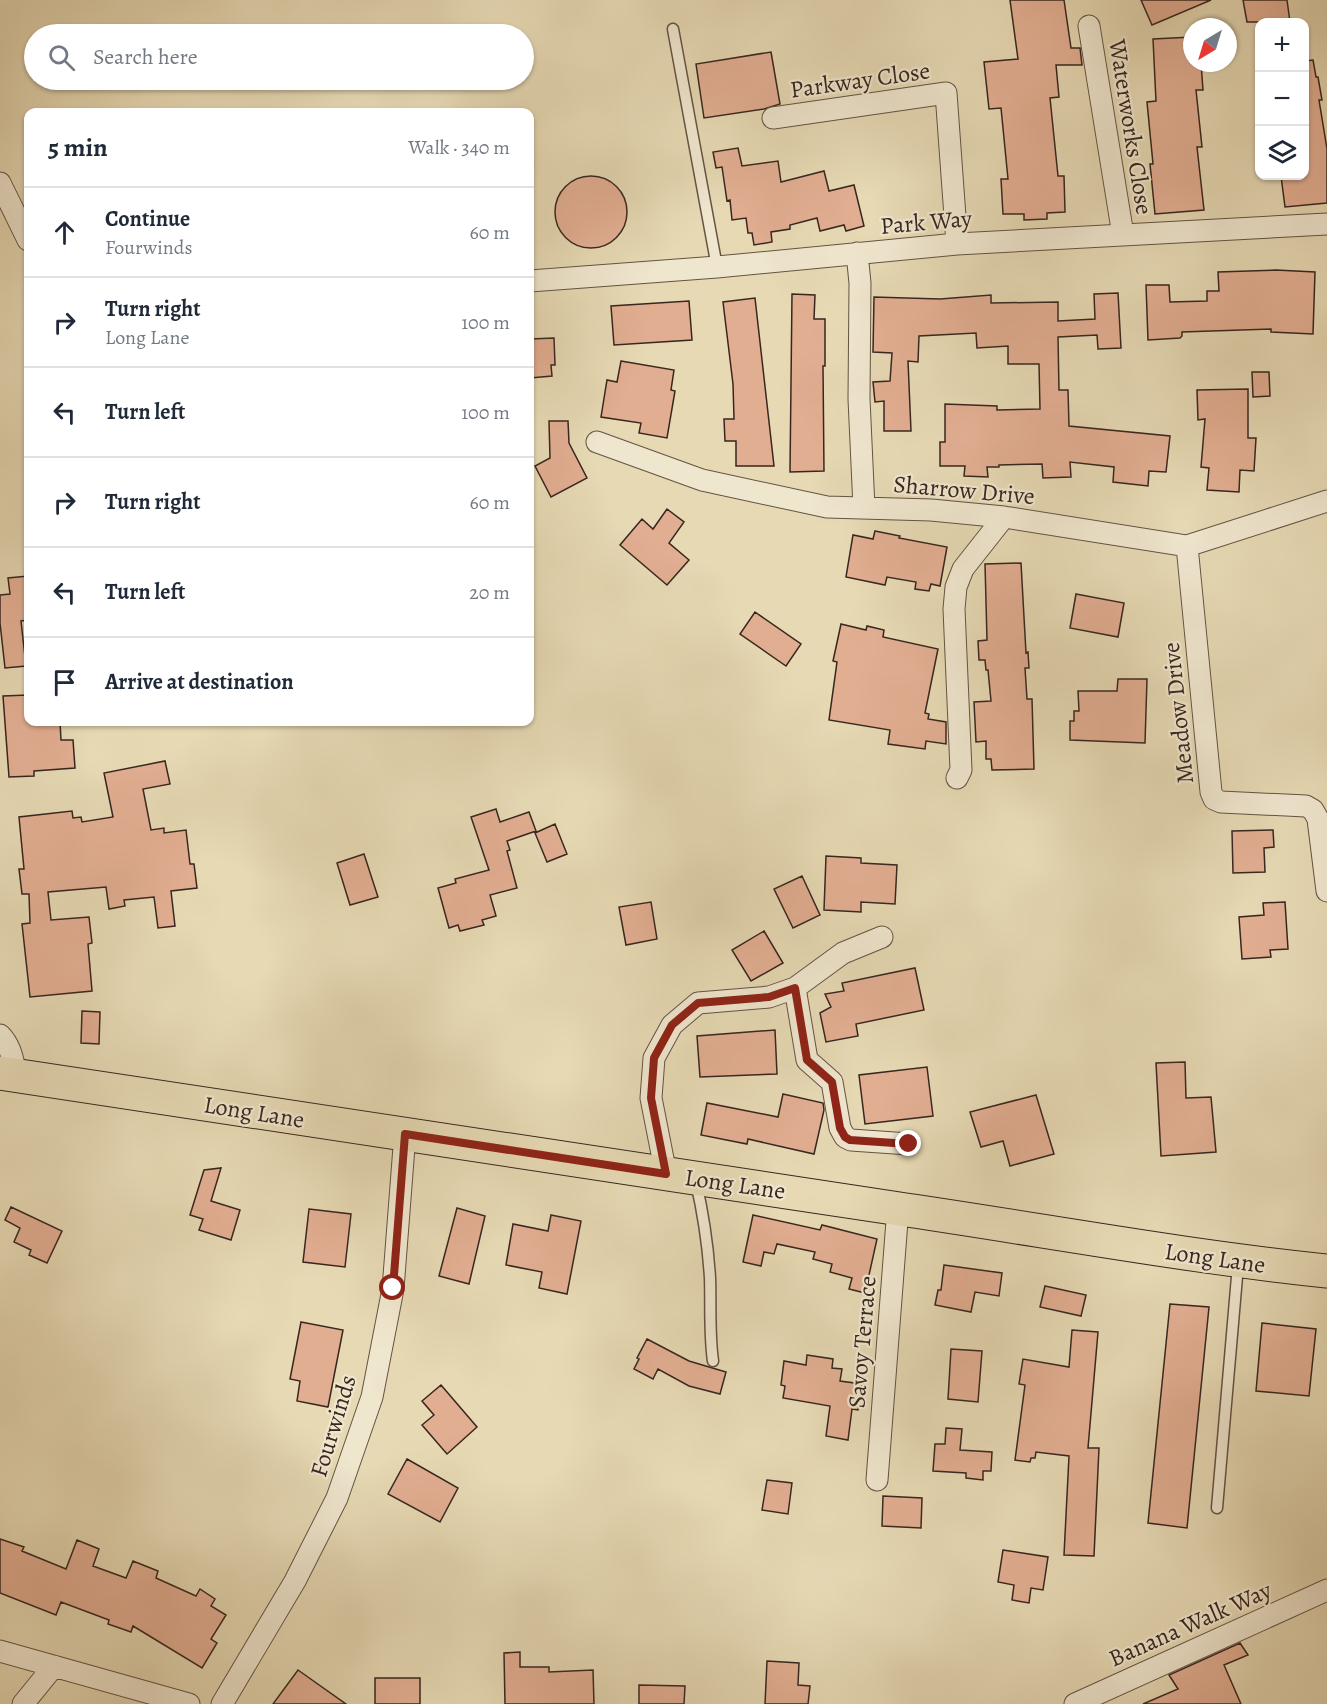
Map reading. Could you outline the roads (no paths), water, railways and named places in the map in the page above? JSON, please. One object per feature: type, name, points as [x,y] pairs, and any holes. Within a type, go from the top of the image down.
[{"type":"main road","name":"Long Lane","points":[[7,1074],[898,1208],[1239,1262],[1327,1271]]},
{"type":"street","name":"Waterworks Close","points":[[1089,26],[1123,235]]},
{"type":"street","name":"Parkway Close","points":[[772,118],[946,93],[957,244]]},
{"type":"street","points":[[0,183],[24,232]]},
{"type":"street","name":"Park Way","points":[[534,281],[717,267],[957,244],[1327,224]]},
{"type":"street","points":[[858,253],[859,399],[864,508]]},
{"type":"street","name":"Sharrow Drive","points":[[597,442],[702,480],[827,507],[931,510],[1004,517],[1187,546],[1327,501]]},
{"type":"street","points":[[957,778],[962,770],[954,609],[956,587],[963,569],[1004,517]]},
{"type":"street","name":"Meadow Drive","points":[[1187,546],[1211,792],[1214,799],[1221,802],[1306,806],[1313,810],[1318,819],[1327,891]]},
{"type":"street","points":[[680,1176],[651,1098],[654,1058],[672,1025],[698,1003],[769,997],[795,988],[843,953],[882,937]]},
{"type":"street","points":[[795,988],[807,1060],[832,1082],[840,1128],[845,1137],[850,1140],[909,1144]]},
{"type":"street","points":[[0,1035],[5,1040],[14,1062],[7,1074]]},
{"type":"street","name":"Fourwinds","points":[[222,1704],[295,1581],[337,1498],[372,1396],[393,1288],[405,1134]]},
{"type":"street","name":"Savoy Terrace","points":[[877,1480],[898,1208]]},
{"type":"street","name":"Banana Walk Way","points":[[1075,1704],[1327,1590]]},
{"type":"street","points":[[0,1651],[189,1704]]},
{"type":"street","points":[[23,1704],[54,1666]]},
{"type":"lane","points":[[673,28],[717,267]]},
{"type":"lane","points":[[680,1176],[705,1230],[710,1278],[710,1337],[713,1361]]},
{"type":"lane","points":[[1216,1508],[1239,1262]]}]
